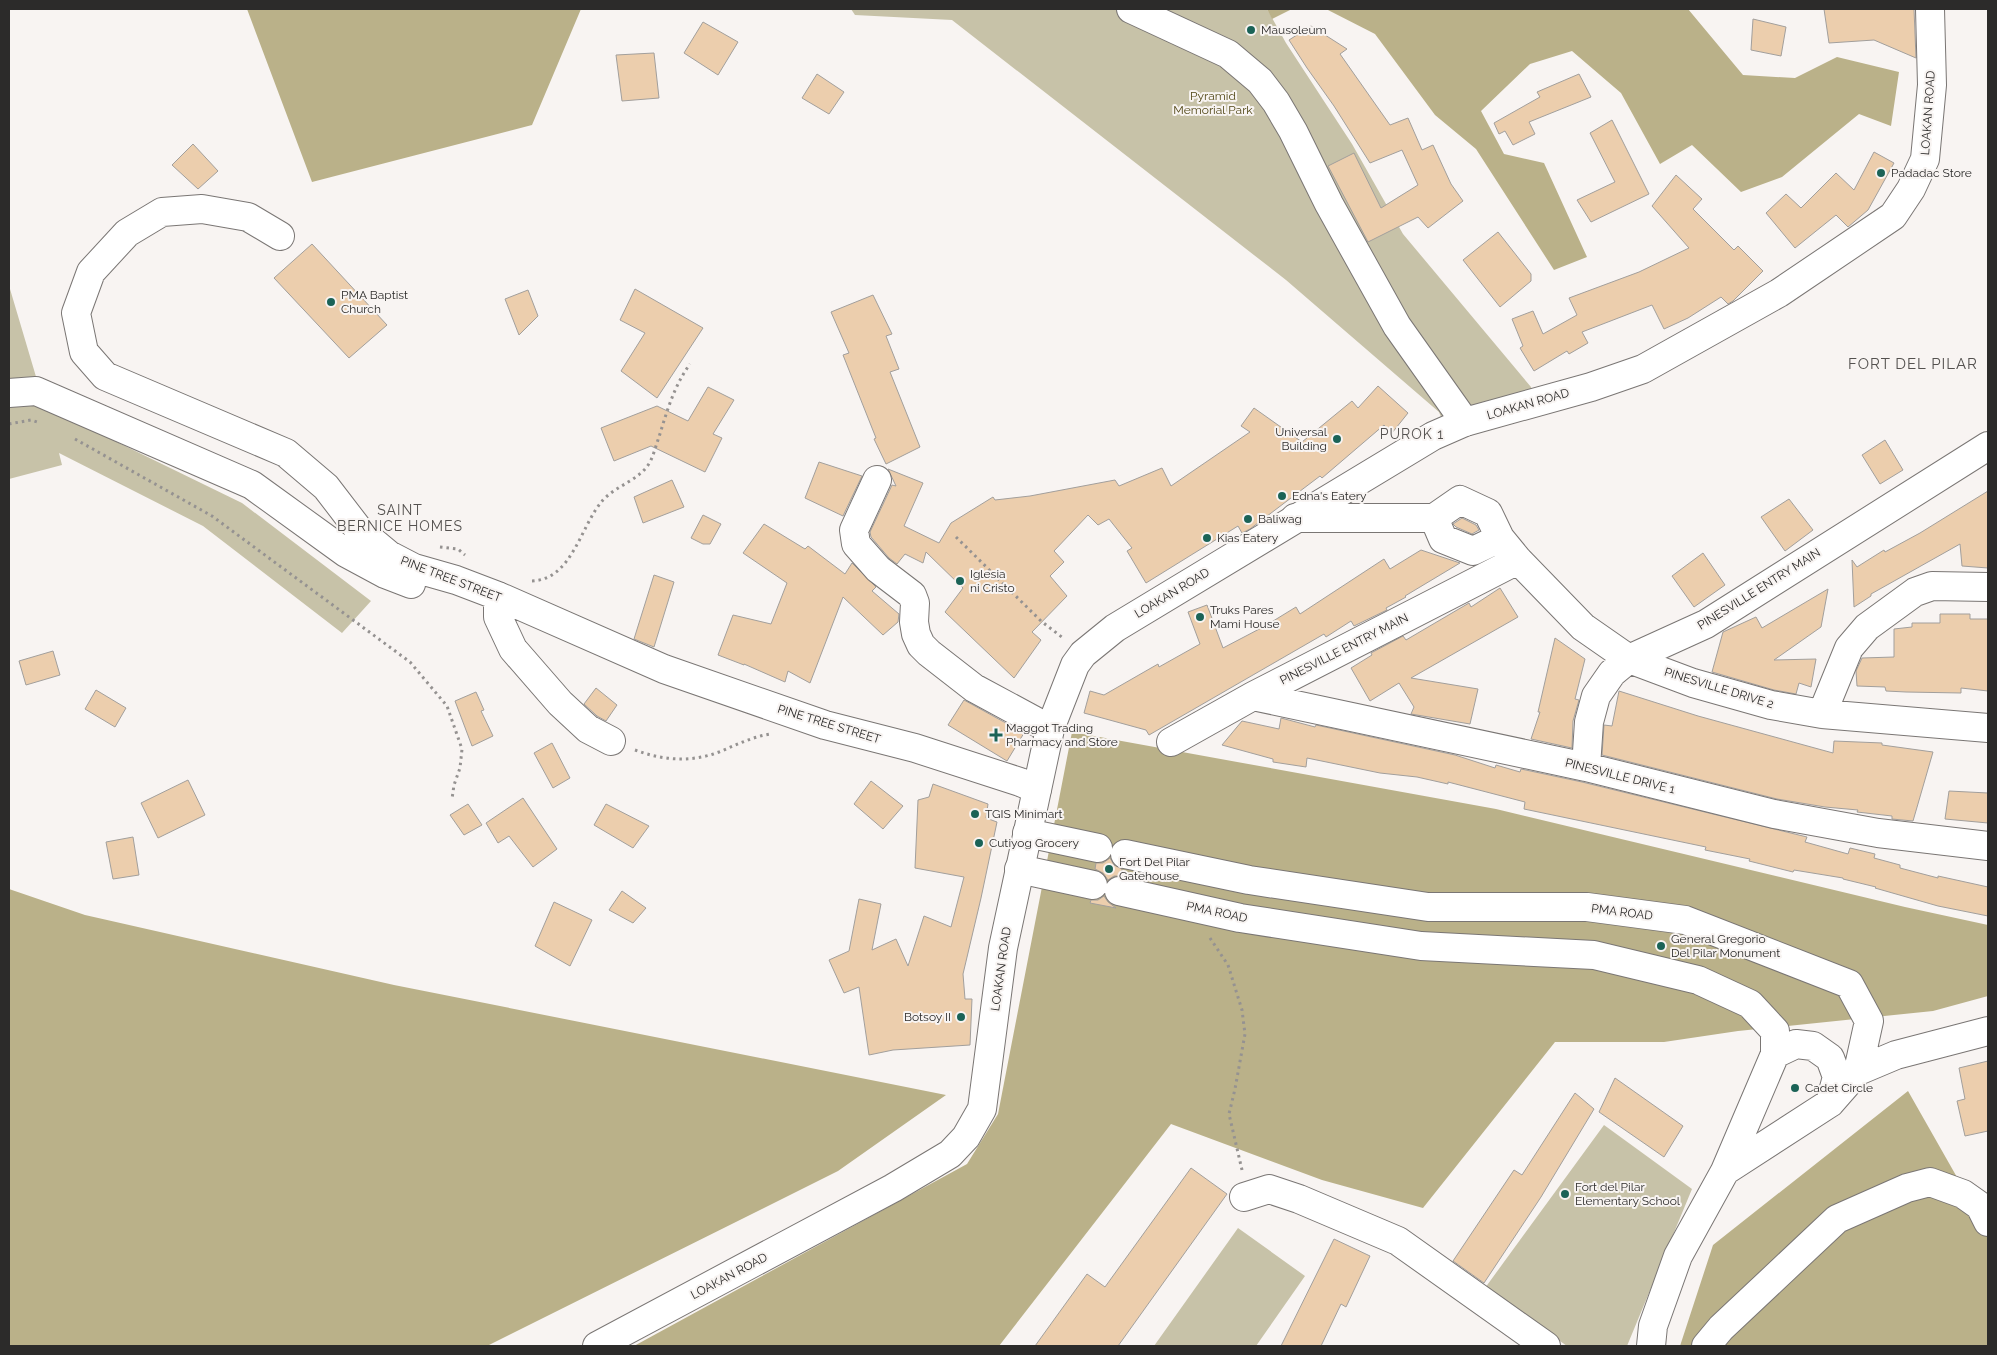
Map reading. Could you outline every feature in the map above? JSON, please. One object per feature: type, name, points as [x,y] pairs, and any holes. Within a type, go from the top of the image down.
[{"type":"street","points":[[1131,9],[1228,54],[1260,81],[1276,102],[1293,131],[1328,204],[1397,326],[1465,422]]},
{"type":"street","name":"LOAKAN ROAD","points":[[596,1346],[892,1188],[950,1154],[966,1137],[982,1109],[1003,948],[1050,729],[1076,665],[1083,654],[1115,628],[1419,443],[1465,422],[1591,387],[1643,369],[1779,293],[1893,216],[1911,189],[1925,159],[1932,85],[1930,9]]},
{"type":"street","name":"PINE TREE STREET","points":[[280,236],[248,217],[202,209],[162,212],[127,233],[91,272],[76,313],[84,352],[105,376],[286,453],[326,487],[359,530],[389,555],[414,568],[464,571],[498,596],[664,670],[825,725],[915,748],[1037,789]]},
{"type":"street","points":[[9,394],[36,392],[252,485],[346,553],[384,574],[420,587],[464,571]]},
{"type":"street","name":"PINESVILLE ENTRY MAIN","points":[[1586,767],[1589,722],[1596,696],[1612,673],[1629,660],[1706,624],[1987,448]]},
{"type":"street","points":[[877,480],[854,530],[856,544],[878,569],[912,595],[915,603],[914,622],[916,634],[921,645],[974,688],[1050,729]]},
{"type":"street","points":[[1296,518],[1434,518],[1460,500],[1488,513],[1500,538],[1473,551],[1443,540],[1434,518]]},
{"type":"street","name":"PINESVILLE DRIVE 2","points":[[1500,538],[1518,560],[1583,627],[1629,660],[1693,683],[1771,704],[1822,714],[1988,728]]},
{"type":"street","name":"PINESVILLE ENTRY MAIN","points":[[1171,742],[1253,696],[1518,560]]},
{"type":"street","points":[[1822,714],[1849,648],[1867,627],[1915,592],[1932,586],[1988,587]]},
{"type":"street","points":[[498,596],[498,617],[513,649],[560,703],[588,729],[611,742]]},
{"type":"street","name":"PINESVILLE DRIVE 1","points":[[1253,696],[1586,767],[1774,814],[1878,833],[1988,846]]},
{"type":"street","points":[[1027,833],[1098,848]]},
{"type":"street","name":"PMA ROAD","points":[[1125,854],[1218,873],[1428,907],[1587,907],[1685,920],[1849,984],[1869,1021],[1858,1071],[1830,1102],[1725,1171]]},
{"type":"street","name":"PMA ROAD","points":[[1019,869],[1106,888],[1210,923],[1240,918],[1421,946],[1594,955],[1698,980],[1750,1004],[1775,1031],[1775,1054],[1725,1171],[1678,1256],[1653,1326],[1651,1346]]},
{"type":"street","points":[[1210,923],[1218,873]]},
{"type":"street","points":[[1858,1071],[1896,1055],[1988,1031]]},
{"type":"street","points":[[1775,1054],[1796,1044],[1813,1046],[1830,1058],[1837,1077],[1830,1102]]},
{"type":"street","points":[[1706,1346],[1728,1322],[1837,1218],[1907,1188],[1930,1182],[1963,1194],[1980,1206],[1988,1222]]},
{"type":"street","points":[[1256,1193],[1299,1199],[1398,1242],[1546,1346]]},
{"type":"path","points":[[523,582],[541,581],[562,569],[576,548],[591,516],[605,498],[645,469],[655,451],[673,392],[680,377],[690,364]]},
{"type":"path","points":[[9,424],[31,420],[48,425]]},
{"type":"path","points":[[74,438],[212,516],[410,662],[447,706],[462,749],[460,768],[454,785],[452,800]]},
{"type":"path","points":[[956,537],[1041,621],[1083,654]]},
{"type":"path","points":[[414,568],[428,551],[442,546],[458,549],[464,571]]},
{"type":"path","points":[[611,742],[661,758],[690,759],[716,753],[756,736],[773,733]]},
{"type":"path","points":[[1210,923],[1228,965],[1242,1010],[1244,1034],[1235,1089],[1228,1114],[1240,1169],[1256,1193]]},
{"type":"green space","name":"Pyramid Memorial Park","points":[[851,9],[1267,9],[1286,43],[1352,144],[1403,234],[1531,387],[1533,394],[1443,422],[1439,412],[1286,280],[952,20],[855,15]]},
{"type":"green space","points":[[9,289],[45,407],[242,503],[371,601],[342,633],[203,526],[59,453],[62,465],[9,479]]},
{"type":"green space","points":[[1604,1125],[1692,1189],[1627,1346],[1567,1346],[1485,1288]]},
{"type":"green space","points":[[1238,1228],[1305,1276],[1256,1346],[1154,1346]]},
{"type":"shaded area","points":[[247,9],[581,9],[532,125],[312,182]]},
{"type":"shaded area","points":[[1267,9],[1292,9],[1272,19]]},
{"type":"shaded area","points":[[1326,9],[1688,9],[1743,75],[1795,78],[1837,57],[1899,72],[1891,126],[1859,114],[1782,177],[1741,192],[1692,145],[1660,164],[1621,93],[1572,51],[1530,64],[1481,111],[1504,154],[1544,163],[1587,257],[1554,270],[1476,149],[1435,115],[1375,34]]},
{"type":"shaded area","points":[[1072,732],[1496,809],[1905,907],[1988,925],[1988,996],[1933,1011],[1738,1031],[1664,1042],[1555,1042],[1423,1208],[1322,1180],[1171,1124],[999,1346],[634,1346],[967,1164],[998,1114]]},
{"type":"shaded area","points":[[9,889],[85,915],[394,985],[946,1095],[838,1171],[487,1346],[9,1346]]},
{"type":"shaded area","points":[[1908,1091],[1958,1179],[1988,1204],[1988,1346],[1680,1346],[1713,1245]]},
{"type":"building","points":[[1824,9],[1914,9],[1916,58],[1874,40],[1829,43]]},
{"type":"building","points":[[1753,19],[1786,27],[1781,56],[1751,50]]},
{"type":"building","points":[[703,22],[738,42],[718,75],[684,53]]},
{"type":"building","points":[[1311,26],[1347,49],[1340,54],[1390,125],[1408,118],[1422,150],[1433,145],[1451,184],[1463,201],[1428,228],[1418,217],[1368,242],[1328,166],[1354,153],[1381,208],[1418,185],[1402,150],[1370,163],[1289,40]]},
{"type":"building","points":[[654,53],[659,98],[622,101],[616,55]]},
{"type":"building","points":[[817,74],[844,92],[829,114],[802,98]]},
{"type":"building","points":[[1579,74],[1591,97],[1529,122],[1535,134],[1513,145],[1505,131],[1499,134],[1494,123],[1540,97],[1537,92]]},
{"type":"building","points":[[1612,120],[1649,194],[1591,222],[1577,200],[1615,182],[1590,133]]},
{"type":"building","points":[[193,144],[218,171],[198,189],[172,165]]},
{"type":"building","points":[[1874,152],[1894,163],[1868,210],[1848,227],[1836,215],[1795,248],[1766,213],[1786,194],[1801,208],[1836,173],[1854,190]]},
{"type":"building","points":[[1676,175],[1702,199],[1693,209],[1734,250],[1738,246],[1763,271],[1728,304],[1721,297],[1688,318],[1664,329],[1652,305],[1582,332],[1588,343],[1569,354],[1567,351],[1534,371],[1520,348],[1523,346],[1512,319],[1533,311],[1543,334],[1577,315],[1569,298],[1639,272],[1689,248],[1652,206]]},
{"type":"building","points":[[1498,232],[1531,274],[1531,281],[1500,307],[1463,260]]},
{"type":"building","name":"PMA Baptist Church","points":[[312,244],[387,325],[349,358],[274,278]]},
{"type":"building","points":[[635,289],[703,328],[657,398],[621,371],[645,333],[620,320]]},
{"type":"building","points":[[528,290],[538,316],[519,335],[505,299]]},
{"type":"building","points":[[873,295],[892,334],[886,336],[899,369],[890,372],[920,447],[886,464],[874,439],[876,438],[843,355],[849,353],[831,312]]},
{"type":"building","points":[[1378,386],[1408,413],[1392,433],[1384,425],[1322,478],[1320,476],[1250,529],[1242,533],[1238,526],[1146,583],[1127,551],[1132,548],[1109,519],[1098,525],[1088,515],[1054,551],[1064,562],[1050,576],[1067,596],[1032,632],[1041,640],[1014,678],[945,612],[963,588],[926,552],[923,563],[905,554],[897,564],[889,558],[871,537],[870,532],[892,485],[896,486],[888,469],[923,483],[904,526],[939,543],[951,523],[993,497],[995,500],[1030,496],[1115,480],[1119,486],[1162,468],[1171,486],[1250,432],[1241,426],[1254,408],[1302,442],[1352,401],[1358,408]]},
{"type":"building","points":[[708,387],[734,400],[713,434],[722,438],[705,472],[651,446],[614,461],[601,428],[657,406],[688,421]]},
{"type":"building","points":[[1885,440],[1903,470],[1880,484],[1862,455]]},
{"type":"building","points":[[819,462],[862,476],[843,516],[805,498]]},
{"type":"building","points":[[672,480],[684,507],[643,523],[634,497]]},
{"type":"building","points":[[1988,491],[1988,568],[1962,566],[1960,544],[1871,594],[1871,596],[1854,607],[1852,560],[1857,567],[1884,550],[1885,552],[1920,533]]},
{"type":"building","points":[[1789,499],[1813,530],[1785,551],[1761,517]]},
{"type":"building","points":[[703,515],[721,524],[710,544],[703,544],[691,538]]},
{"type":"building","points":[[1462,518],[1476,525],[1479,530],[1472,534],[1453,524]]},
{"type":"building","points":[[764,524],[805,549],[808,546],[845,574],[852,563],[876,587],[872,591],[899,614],[898,622],[883,635],[843,597],[810,683],[788,671],[785,682],[718,655],[733,615],[771,624],[787,583],[743,553]]},
{"type":"building","points":[[1421,550],[1460,563],[1386,608],[1387,610],[1354,626],[1351,621],[1326,637],[1324,634],[1149,735],[1146,730],[1084,713],[1090,691],[1104,695],[1158,664],[1159,667],[1200,644],[1188,612],[1207,605],[1223,648],[1296,607],[1300,614],[1384,559],[1390,569]]},
{"type":"building","points":[[1703,553],[1725,585],[1694,607],[1672,576]]},
{"type":"building","points":[[654,575],[674,582],[654,647],[634,639]]},
{"type":"building","points":[[1500,588],[1518,617],[1411,678],[1478,689],[1470,724],[1411,714],[1414,707],[1399,683],[1370,701],[1351,668],[1372,655],[1371,653],[1403,636],[1406,640],[1469,603],[1471,607]]},
{"type":"building","points":[[1828,589],[1821,627],[1774,660],[1816,659],[1811,687],[1799,683],[1796,694],[1774,690],[1712,672],[1723,632],[1756,617],[1762,628]]},
{"type":"building","points":[[1940,614],[1970,614],[1970,619],[1988,619],[1988,691],[1961,688],[1961,693],[1906,692],[1886,691],[1885,687],[1857,686],[1856,671],[1862,658],[1894,657],[1894,629],[1912,627],[1912,623],[1940,623]]},
{"type":"building","points":[[1555,638],[1585,659],[1575,699],[1579,700],[1573,721],[1572,748],[1531,739],[1540,712],[1538,712]]},
{"type":"building","points":[[53,651],[60,675],[26,685],[19,661]]},
{"type":"building","points":[[596,688],[617,705],[606,721],[597,716],[584,704]]},
{"type":"building","points":[[96,690],[126,708],[115,727],[85,709]]},
{"type":"building","points":[[1619,691],[1698,716],[1833,753],[1834,741],[1882,743],[1882,745],[1933,752],[1913,821],[1892,819],[1892,816],[1857,812],[1858,810],[1777,799],[1602,755],[1604,725],[1612,726]]},
{"type":"building","points":[[476,692],[484,710],[481,711],[493,736],[472,746],[455,701]]},
{"type":"building","points":[[964,700],[1024,733],[1007,761],[948,725]]},
{"type":"building","points":[[1281,718],[1315,727],[1316,725],[1455,755],[1495,768],[1496,765],[1520,772],[1521,769],[1582,782],[1807,837],[1805,842],[1848,854],[1850,848],[1875,854],[1874,858],[1900,865],[1900,868],[1938,878],[1938,876],[1988,887],[1988,916],[1938,906],[1843,878],[1794,870],[1793,872],[1749,861],[1750,859],[1705,850],[1706,847],[1524,809],[1525,802],[1448,782],[1448,784],[1417,777],[1380,773],[1307,758],[1306,767],[1273,762],[1273,759],[1222,745],[1242,721],[1279,729]]},
{"type":"building","points":[[552,743],[570,778],[553,788],[534,753]]},
{"type":"building","points":[[188,780],[205,815],[158,838],[141,803]]},
{"type":"building","points":[[871,781],[903,806],[883,829],[854,804]]},
{"type":"building","points":[[933,784],[988,804],[986,818],[997,822],[963,974],[965,999],[972,999],[970,1045],[893,1050],[869,1055],[859,987],[844,993],[829,960],[849,951],[859,899],[881,904],[872,950],[896,939],[908,966],[924,916],[951,927],[964,877],[915,868],[918,800],[929,797]]},
{"type":"building","points":[[1949,791],[1988,793],[1988,823],[1945,819]]},
{"type":"building","points":[[523,798],[557,849],[533,867],[509,836],[498,843],[486,823]]},
{"type":"building","points":[[468,804],[482,825],[464,835],[450,815]]},
{"type":"building","points":[[606,804],[649,826],[633,848],[594,825]]},
{"type":"building","points":[[133,837],[139,875],[113,879],[106,842]]},
{"type":"building","points":[[1110,858],[1114,865],[1122,869],[1121,876],[1114,876],[1108,880],[1103,873],[1095,869],[1096,863],[1103,863]]},
{"type":"building","points":[[622,891],[646,908],[633,923],[609,910]]},
{"type":"building","points":[[1104,896],[1116,908],[1090,903],[1091,900],[1098,900]]},
{"type":"building","points":[[554,902],[592,920],[570,966],[535,946]]},
{"type":"building","points":[[1988,1061],[1988,1131],[1965,1136],[1957,1101],[1965,1099],[1959,1068]]},
{"type":"building","points":[[1615,1078],[1683,1126],[1664,1157],[1599,1112]]},
{"type":"building","points":[[1575,1093],[1594,1109],[1541,1197],[1484,1283],[1453,1261],[1514,1170],[1522,1175]]},
{"type":"building","points":[[1191,1168],[1227,1194],[1118,1346],[1035,1346],[1087,1274],[1105,1287]]},
{"type":"building","points":[[1334,1239],[1370,1256],[1346,1307],[1341,1304],[1321,1346],[1281,1346]]},
{"type":"place","name":"Mausoleum","points":[[1251,30]]},
{"type":"place","name":"Padadac Store","points":[[1881,173]]},
{"type":"place","name":"PMA Baptist Church","points":[[331,302]]},
{"type":"place","name":"Universal Building","points":[[1337,439]]},
{"type":"place","name":"Edna's Eatery","points":[[1282,496]]},
{"type":"place","name":"Baliwag","points":[[1248,519]]},
{"type":"place","name":"Kias Eatery","points":[[1207,538]]},
{"type":"place","name":"Iglesia ni Cristo","points":[[960,581]]},
{"type":"place","name":"Truks Pares Mami House","points":[[1200,617]]},
{"type":"place","name":"Maggot Trading Pharmacy and Store","points":[[996,735]]},
{"type":"place","name":"TGIS Minimart","points":[[975,814]]},
{"type":"place","name":"Cutiyog Grocery","points":[[979,843]]},
{"type":"place","name":"Fort Del Pilar Gatehouse","points":[[1109,869]]},
{"type":"place","name":"General Gregorio Del Pilar Monument","points":[[1661,946]]},
{"type":"place","name":"Botsoy II","points":[[961,1017]]},
{"type":"place","name":"Cadet Circle","points":[[1795,1088]]},
{"type":"place","name":"Fort del Pilar Elementary School","points":[[1565,1194]]},
{"type":"district","name":"FORT DEL PILAR","points":[[1913,364]]},
{"type":"district","name":"PUROK 1","points":[[1412,434]]},
{"type":"district","name":"SAINT BERNICE HOMES","points":[[400,518]]}]
